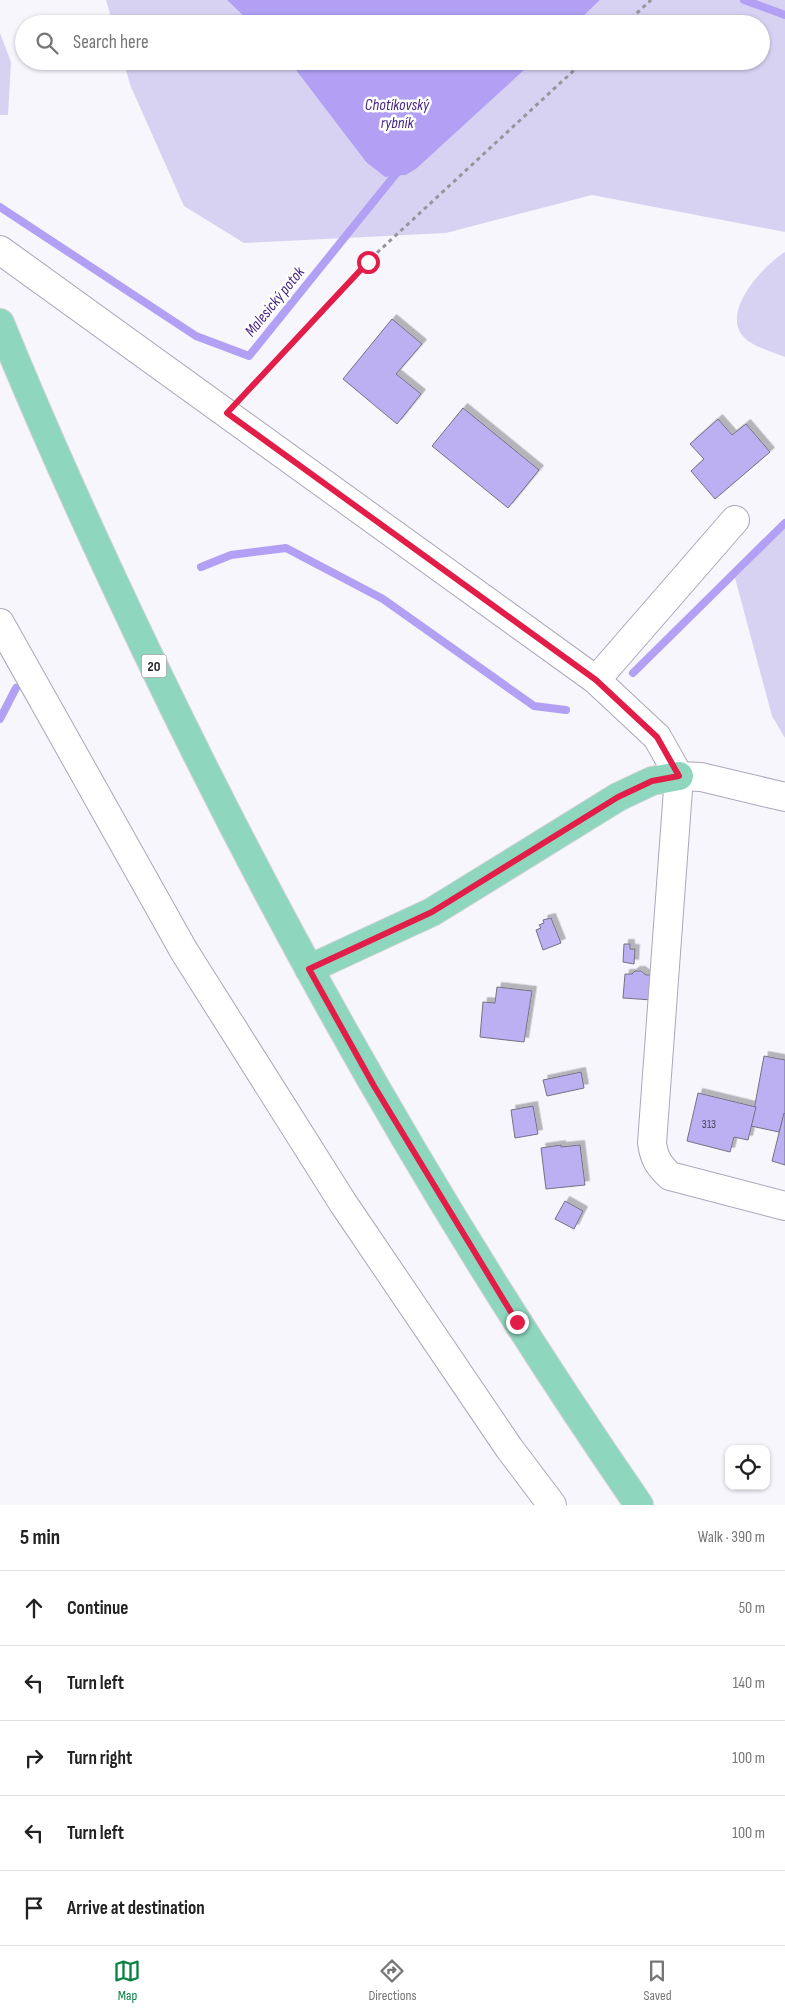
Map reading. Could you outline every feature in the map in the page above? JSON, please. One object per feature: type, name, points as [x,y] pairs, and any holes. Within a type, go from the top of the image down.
[{"type":"main road","name":"20","points":[[0,323],[90,533],[241,843],[309,969],[374,1086],[445,1205],[538,1353],[639,1505]]},
{"type":"main road","points":[[309,969],[432,912],[618,797],[652,781],[679,776]]},
{"type":"street","points":[[0,250],[596,680],[657,737],[679,776],[652,1143],[654,1155],[660,1167],[670,1176],[785,1206]]},
{"type":"street","points":[[596,680],[735,520]]},
{"type":"street","points":[[0,623],[189,959],[343,1204],[509,1448],[552,1505]]},
{"type":"street","points":[[679,776],[701,777],[785,797]]},
{"type":"path","points":[[634,15],[650,0]]},
{"type":"path","points":[[227,413],[368,262],[574,70]]},
{"type":"shaded area","points":[[106,0],[227,0],[243,15],[110,15]]},
{"type":"shaded area","points":[[600,0],[785,0],[785,232],[592,195],[446,233],[244,243],[184,206],[131,87],[126,70],[296,70],[366,162],[385,177],[406,175],[416,169],[524,70],[770,70],[770,15],[584,15]]},
{"type":"shaded area","points":[[0,33],[11,62],[8,115],[0,115]]},
{"type":"shaded area","points":[[785,252],[785,357],[752,344],[742,335],[737,320],[743,297],[750,286],[767,266]]},
{"type":"shaded area","points":[[785,528],[785,738],[772,716],[735,578]]},
{"type":"water","points":[[227,0],[600,0],[584,15],[243,15]]},
{"type":"water","name":"Chotíkovský rybník","points":[[296,70],[524,70],[416,169],[406,175],[385,177],[366,162]]},
{"type":"building","points":[[392,319],[422,344],[396,374],[421,394],[397,424],[343,379]]},
{"type":"building","points":[[463,408],[539,470],[508,508],[432,446]]},
{"type":"building","points":[[718,419],[732,435],[746,424],[770,452],[715,499],[691,471],[704,459],[690,444]]},
{"type":"building","points":[[551,918],[561,943],[543,950],[536,930],[541,928],[539,925],[544,923],[543,920]]},
{"type":"building","points":[[624,944],[630,944],[630,949],[635,949],[634,964],[623,962]]},
{"type":"building","points":[[635,971],[641,971],[646,975],[653,975],[652,1000],[623,998],[625,974],[632,974]]},
{"type":"building","points":[[497,987],[532,991],[524,1042],[480,1037],[483,1002],[495,1003]]},
{"type":"building","points":[[764,1056],[785,1060],[785,1114],[779,1132],[751,1126]]},
{"type":"building","points":[[581,1072],[584,1088],[547,1096],[543,1080]]},
{"type":"building","points":[[698,1093],[756,1107],[748,1140],[734,1137],[730,1152],[687,1141]]},
{"type":"building","points":[[533,1106],[538,1134],[515,1138],[511,1110]]},
{"type":"building","points":[[785,1114],[785,1165],[772,1161]]},
{"type":"building","points":[[561,1145],[561,1147],[580,1145],[585,1185],[546,1189],[541,1148]]},
{"type":"building","points":[[565,1201],[583,1211],[574,1229],[555,1219]]},
{"type":"waterway","points":[[744,0],[785,15]]},
{"type":"waterway","name":"Malesický potok","points":[[0,207],[196,336],[249,356],[399,170]]},
{"type":"waterway","points":[[633,673],[785,523]]},
{"type":"waterway","points":[[201,567],[231,555],[286,548],[383,599],[534,706],[566,710]]},
{"type":"waterway","points":[[0,719],[16,688]]},
{"type":"route","points":[[368,262],[227,413],[596,680],[657,737],[679,776],[652,781],[618,797],[432,912],[309,969],[374,1086],[517,1322]]}]
